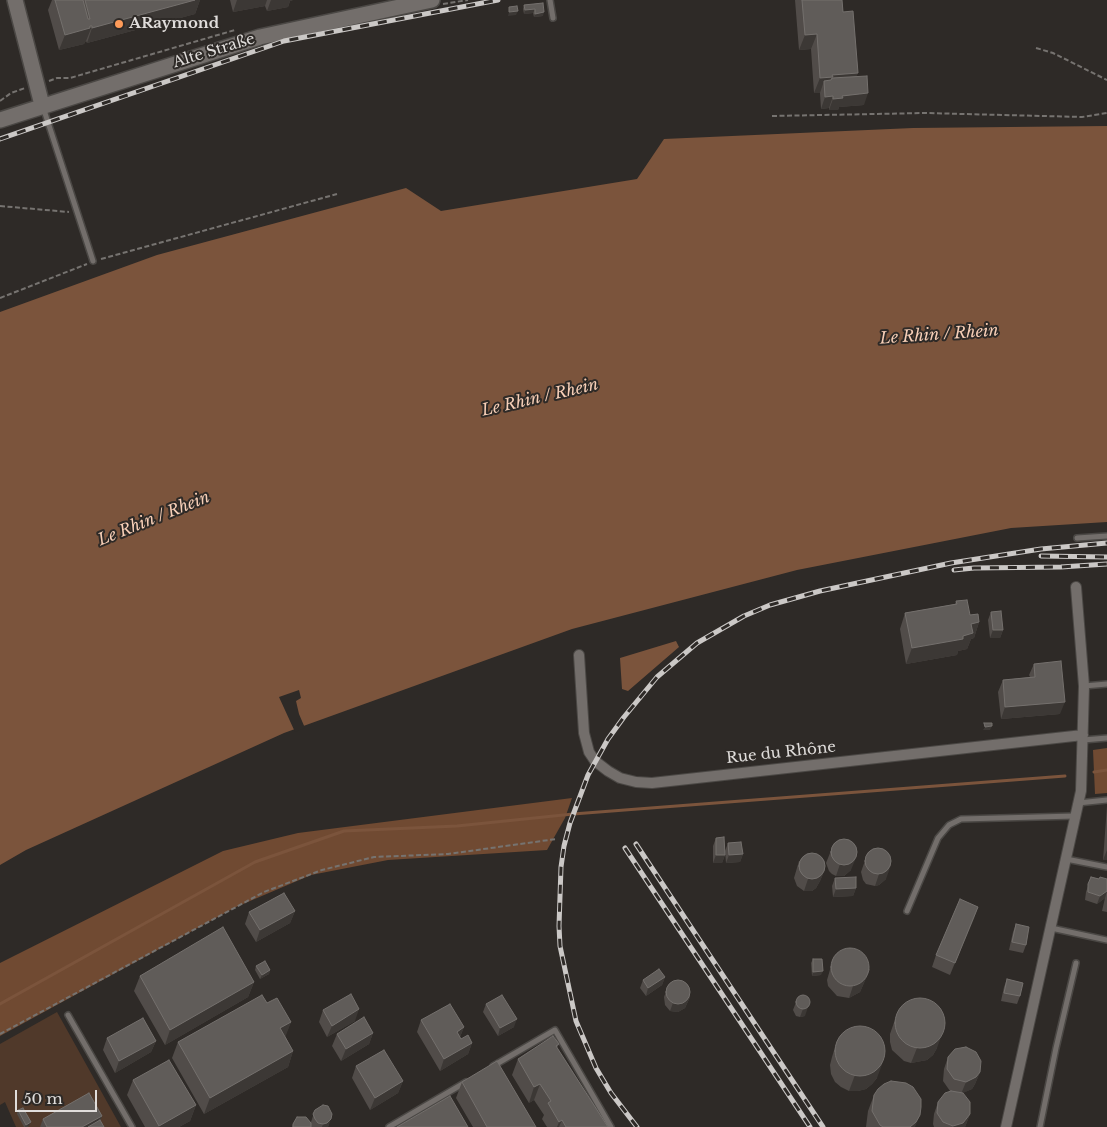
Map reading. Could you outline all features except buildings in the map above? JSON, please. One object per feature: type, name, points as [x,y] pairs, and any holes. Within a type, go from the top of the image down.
[{"type":"street","points":[[15,0],[42,105]]},
{"type":"street","name":"Alte Straße","points":[[0,120],[260,36],[432,0]]},
{"type":"street","points":[[1006,1127],[1081,791],[1084,686],[1076,587]]},
{"type":"street","name":"Rue du Rhône","points":[[579,656],[584,733],[589,752],[608,771],[620,778],[636,782],[652,783],[1083,738]]},
{"type":"lane","points":[[550,0],[553,18]]},
{"type":"lane","points":[[42,105],[93,261]]},
{"type":"lane","points":[[1077,538],[1107,536]]},
{"type":"lane","points":[[1084,686],[1107,684]]},
{"type":"lane","points":[[1083,738],[1107,738]]},
{"type":"lane","points":[[1078,803],[1107,800]]},
{"type":"lane","points":[[907,911],[938,838],[949,824],[961,819],[1075,816]]},
{"type":"lane","points":[[1066,859],[1107,867]]},
{"type":"lane","points":[[1050,928],[1107,940]]},
{"type":"lane","points":[[1040,1127],[1076,963]]},
{"type":"lane","points":[[68,1015],[132,1127]]},
{"type":"lane","points":[[488,1069],[555,1030],[611,1127]]},
{"type":"lane","points":[[389,1127],[472,1079]]},
{"type":"path","points":[[0,101],[11,92],[56,78],[70,78],[216,35]]},
{"type":"path","points":[[1036,48],[1053,53],[1107,80]]},
{"type":"path","points":[[772,116],[925,113],[1082,118],[1107,113]]},
{"type":"path","points":[[0,298],[93,261],[337,194]]},
{"type":"path","points":[[0,206],[77,212]]},
{"type":"path","points":[[0,1034],[264,892],[322,870],[374,857],[448,854],[556,839]]},
{"type":"shaded area","points":[[1107,748],[1107,793],[1095,794],[1093,750]]},
{"type":"shaded area","points":[[572,798],[565,818],[547,850],[388,860],[311,875],[236,907],[0,1036],[0,963],[223,851],[298,833]]},
{"type":"shaded area","points":[[57,1012],[121,1127],[16,1127],[5,1102],[0,1105],[0,1044]]},
{"type":"water","name":"Le Rhin / Rhein","points":[[1107,126],[1107,522],[1011,528],[797,570],[572,629],[284,733],[26,850],[0,865],[0,312],[157,255],[406,188],[441,211],[637,179],[664,139],[913,128]]},
{"type":"water","points":[[676,641],[679,647],[628,691],[622,689],[620,658]]},
{"type":"pier","points":[[299,690],[301,698],[296,701],[305,728],[295,732],[279,697]]},
{"type":"waterway","points":[[1094,772],[1107,770]]},
{"type":"waterway","points":[[0,1004],[255,862],[344,831],[457,826],[573,814],[1065,776]]},
{"type":"railway","points":[[0,139],[284,41],[498,0]]},
{"type":"railway","points":[[637,1127],[611,1093],[596,1068],[576,1021],[560,946],[559,926],[561,867],[570,823],[588,775],[608,739],[624,717],[657,677],[697,643],[744,616],[770,605],[820,591],[951,563],[1041,549],[1107,543]]},
{"type":"railway","points":[[1041,556],[1107,557]]},
{"type":"railway","points":[[954,570],[1107,564]]},
{"type":"railway","points":[[636,844],[823,1127]]},
{"type":"railway","points":[[625,848],[810,1127]]},
{"type":"place","name":"ARaymond","points":[[119,24]]}]
